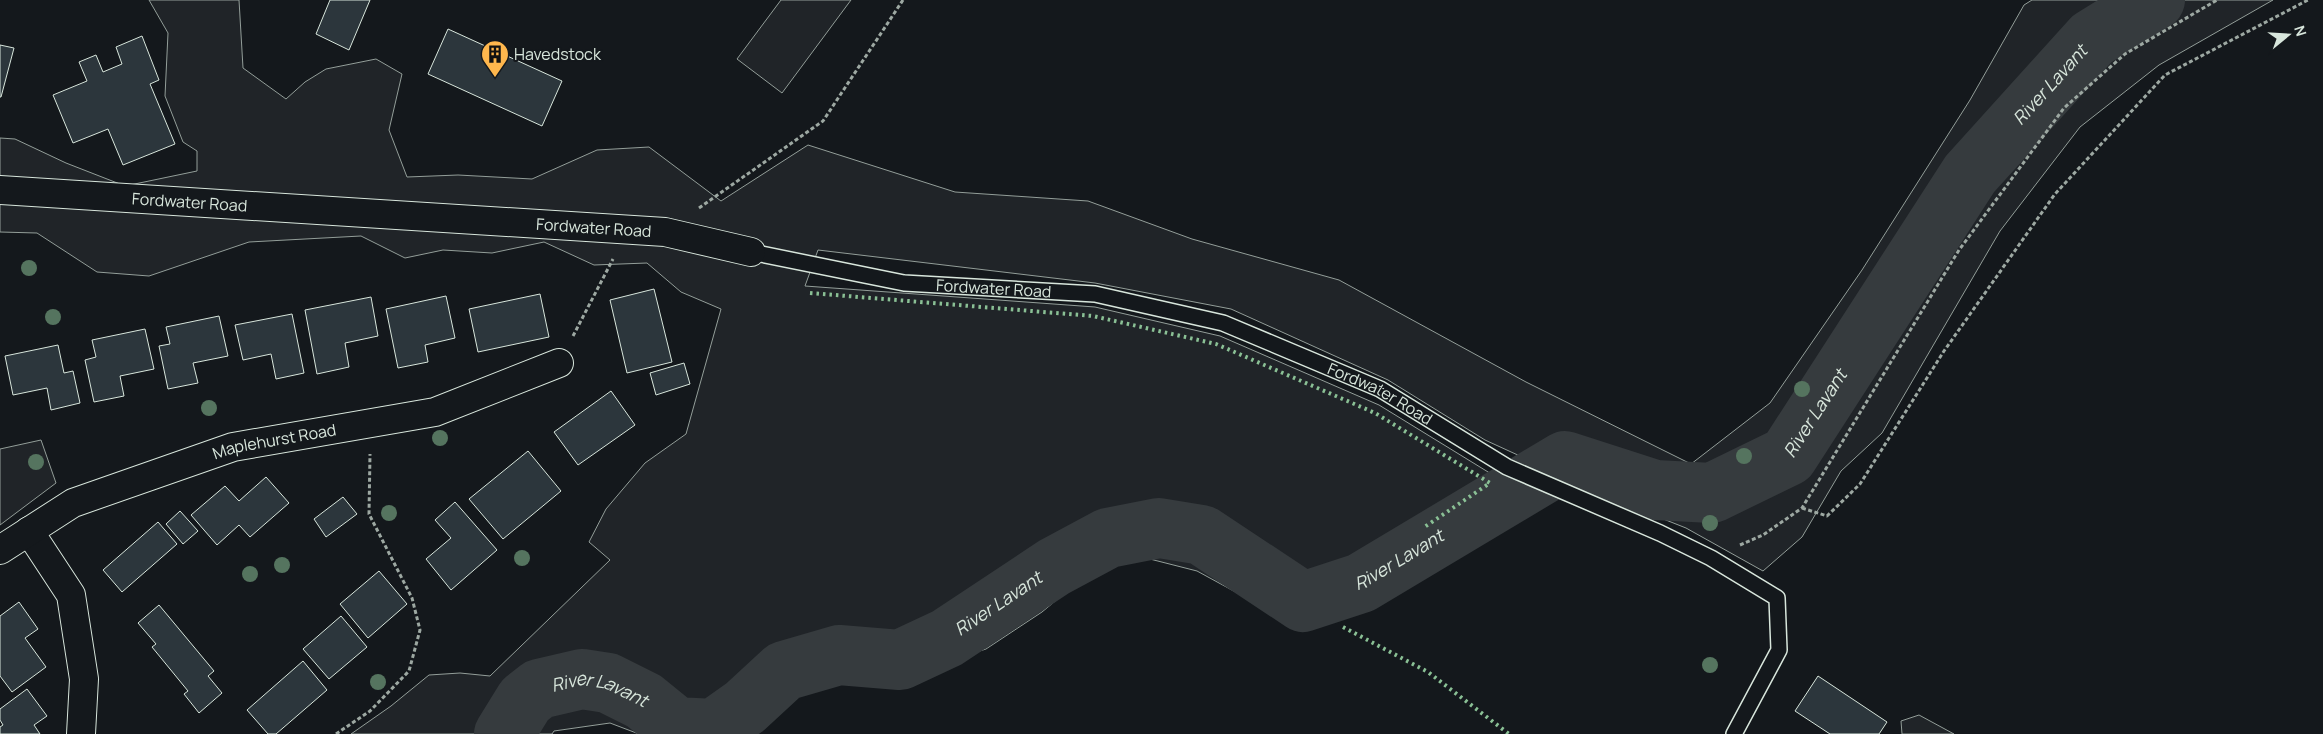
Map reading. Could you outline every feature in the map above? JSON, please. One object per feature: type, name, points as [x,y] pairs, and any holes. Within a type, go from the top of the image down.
[{"type":"street","name":"Fordwater Road","points":[[0,190],[665,232],[751,252]]},
{"type":"street","name":"Maplehurst Road","points":[[0,550],[73,503],[233,446],[435,412],[559,363]]},
{"type":"street","points":[[29,531],[71,595],[84,679],[82,734]]},
{"type":"lane","name":"Fordwater Road","points":[[751,252],[904,283],[1096,294],[1223,323],[1380,390],[1516,471],[1660,533],[1711,558],[1777,598],[1779,650],[1734,734]]},
{"type":"path","points":[[665,232],[823,121],[903,0]]},
{"type":"path","points":[[1733,548],[1763,535],[1802,508],[1958,250],[2064,108],[2125,54],[2217,0]]},
{"type":"path","points":[[1802,508],[1827,516],[1860,484],[1944,351],[2055,194],[2165,75],[2308,0]]},
{"type":"path","points":[[559,363],[628,230]]},
{"type":"path","points":[[336,734],[370,711],[409,670],[420,630],[412,598],[369,514],[371,423]]},
{"type":"shaded area","points":[[149,0],[239,0],[243,68],[286,99],[305,82],[326,69],[376,59],[402,74],[389,130],[407,177],[458,175],[532,179],[597,150],[649,147],[721,201],[808,145],[955,192],[1088,201],[1192,239],[1339,280],[1526,382],[1691,464],[1770,403],[1862,270],[1970,100],[2024,5],[2032,0],[2273,0],[2159,65],[2080,127],[2000,231],[1882,433],[1841,471],[1802,537],[1763,571],[1686,528],[1618,501],[1485,440],[1388,380],[1231,309],[1095,283],[818,250],[805,286],[1095,307],[1220,336],[1379,405],[1506,483],[1296,625],[1197,571],[1142,557],[1089,573],[1042,612],[986,649],[898,677],[835,676],[782,693],[742,734],[639,734],[610,723],[554,731],[552,734],[351,734],[391,706],[429,675],[460,673],[490,676],[610,560],[589,542],[606,509],[645,463],[686,434],[721,309],[681,292],[647,263],[594,265],[544,242],[492,253],[443,250],[405,258],[361,236],[249,242],[149,276],[97,272],[37,233],[0,232],[0,138],[15,139],[66,163],[125,186],[197,171],[197,151],[183,142],[165,96],[168,33]]},
{"type":"shaded area","points":[[781,0],[851,0],[782,93],[737,59]]},
{"type":"shaded area","points":[[41,440],[56,483],[0,525],[0,449]]},
{"type":"shaded area","points":[[1919,715],[1954,734],[1902,734],[1901,721]]},
{"type":"building","points":[[330,0],[370,0],[349,50],[316,34]]},
{"type":"building","name":"Havedstock","points":[[448,29],[562,81],[542,126],[428,74]]},
{"type":"building","points":[[142,36],[159,80],[150,84],[175,144],[123,165],[108,129],[73,143],[53,95],[87,81],[79,62],[96,55],[103,72],[122,64],[116,47]]},
{"type":"building","points":[[0,45],[14,48],[1,97],[0,97]]},
{"type":"building","points":[[654,289],[672,362],[627,373],[610,300]]},
{"type":"building","points":[[540,294],[549,337],[478,352],[469,309]]},
{"type":"building","points":[[446,296],[455,338],[425,345],[428,362],[398,368],[386,309]]},
{"type":"building","points":[[371,297],[378,336],[345,343],[349,367],[317,374],[305,310]]},
{"type":"building","points":[[292,314],[304,373],[276,379],[271,354],[243,360],[235,325]]},
{"type":"building","points":[[219,316],[228,356],[193,363],[198,383],[168,389],[159,346],[170,344],[166,327]]},
{"type":"building","points":[[145,329],[154,369],[120,376],[124,396],[94,402],[85,360],[96,357],[92,340]]},
{"type":"building","points":[[58,345],[64,373],[73,371],[80,403],[51,410],[47,388],[13,395],[5,356]]},
{"type":"building","points":[[684,363],[690,384],[656,395],[650,373]]},
{"type":"building","points":[[611,391],[635,425],[578,465],[554,432]]},
{"type":"building","points":[[528,451],[561,491],[503,539],[469,499]]},
{"type":"building","points":[[266,477],[289,503],[250,537],[239,525],[217,545],[191,515],[225,486],[239,501]]},
{"type":"building","points":[[343,497],[357,514],[326,537],[314,519]]},
{"type":"building","points":[[455,502],[497,550],[451,590],[426,559],[451,538],[435,520]]},
{"type":"building","points":[[180,511],[198,531],[183,544],[166,524]]},
{"type":"building","points":[[158,522],[177,544],[122,592],[103,570]]},
{"type":"building","points":[[379,571],[407,604],[368,638],[340,604]]},
{"type":"building","points":[[19,602],[38,629],[25,638],[46,667],[12,692],[0,676],[0,616]]},
{"type":"building","points":[[159,605],[214,671],[208,676],[222,693],[199,713],[184,694],[188,691],[152,647],[156,644],[138,623]]},
{"type":"building","points":[[341,616],[367,647],[329,679],[303,649]]},
{"type":"building","points":[[303,661],[327,690],[276,734],[268,734],[247,710]]},
{"type":"building","points":[[1818,676],[1887,722],[1879,734],[1830,734],[1795,711]]},
{"type":"building","points":[[27,689],[47,716],[34,725],[40,734],[0,734],[0,727],[3,725],[0,720],[0,709]]},
{"type":"waterway","name":"River Lavant","points":[[504,734],[525,700],[539,689],[582,679],[608,683],[644,701],[676,727],[714,729],[745,707],[784,671],[839,655],[900,660],[947,638],[1054,567],[1108,538],[1159,528],[1202,535],[1303,602],[1361,583],[1565,461],[1655,490],[1712,493],[1788,456],[1970,174],[2092,39],[2155,0]]},
{"type":"hedge","points":[[810,293],[1093,316],[1216,344],[1375,413],[1490,483],[1423,528]]},
{"type":"hedge","points":[[1343,627],[1428,672],[1509,734]]},
{"type":"place","name":"Havedstock","points":[[495,78]]}]
